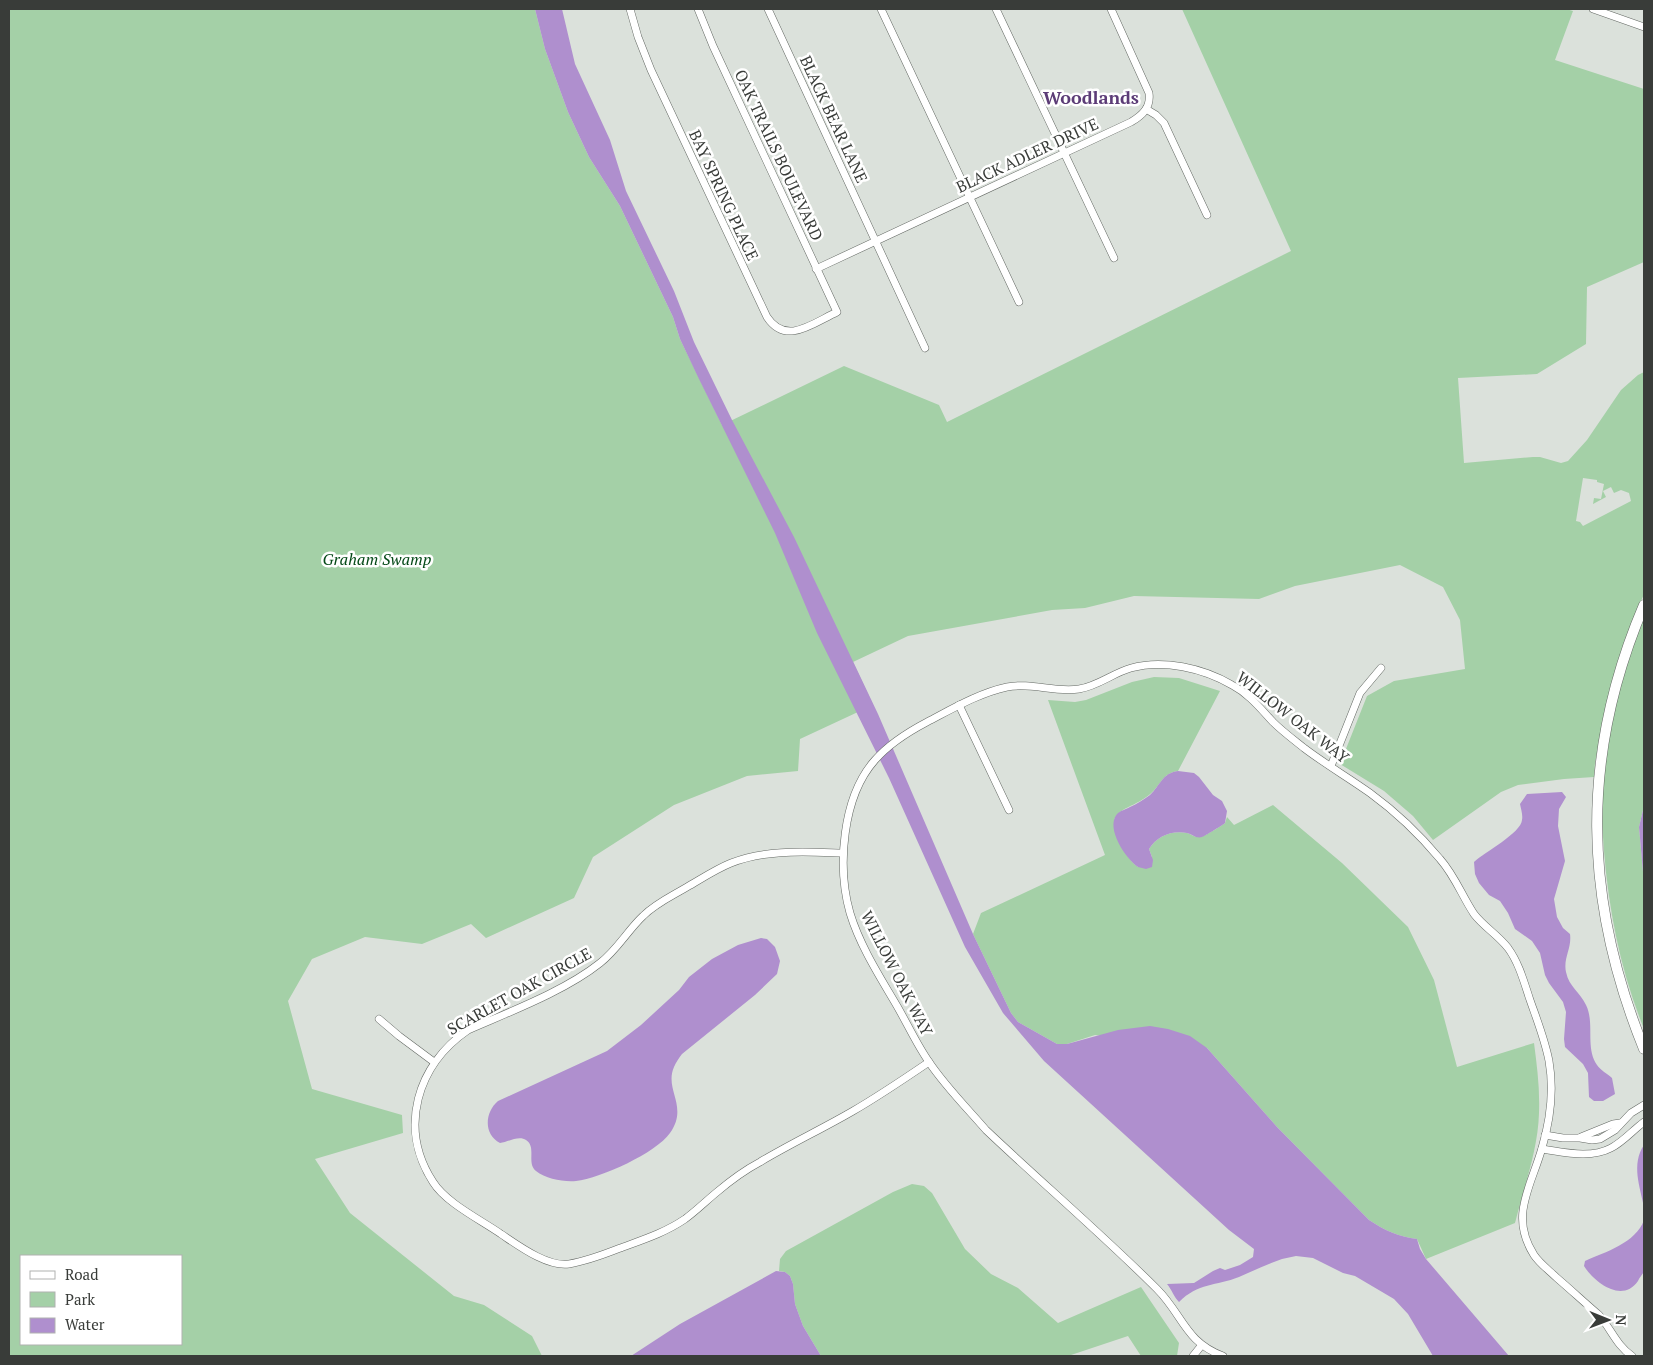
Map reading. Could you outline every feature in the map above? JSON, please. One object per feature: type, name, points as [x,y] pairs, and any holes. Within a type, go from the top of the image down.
[{"type":"street","name":"BAY SPRING PLACE","points":[[630,9],[651,70],[766,317],[778,329],[792,332],[837,312]]},
{"type":"street","name":"OAK TRAILS BOULEVARD","points":[[698,9],[713,46],[837,312]]},
{"type":"street","name":"BLACK BEAR LANE","points":[[768,9],[925,348]]},
{"type":"street","points":[[882,9],[1019,302]]},
{"type":"street","points":[[996,9],[1114,258]]},
{"type":"street","points":[[1110,9],[1148,88],[1150,99],[1146,110],[1159,118],[1166,126],[1207,215]]},
{"type":"street","points":[[1593,9],[1644,27]]},
{"type":"street","name":"BLACK ADLER DRIVE","points":[[816,269],[1136,119],[1146,110]]},
{"type":"street","points":[[1644,605],[1625,655],[1609,716],[1600,766],[1597,831],[1601,887],[1608,938],[1619,977],[1644,1049]]},
{"type":"street","name":"WILLOW OAK WAY","points":[[1223,1356],[1201,1346],[1159,1291],[986,1130],[929,1062],[883,981],[858,933],[851,914],[845,890],[843,854],[845,833],[856,792],[876,759],[896,740],[959,705],[988,692],[1011,686],[1078,689],[1095,684],[1131,668],[1167,664],[1206,673],[1236,687],[1249,696],[1276,725],[1307,750],[1386,806],[1434,851],[1452,874],[1475,914],[1502,940],[1512,954],[1542,1035],[1549,1061],[1550,1102],[1545,1135],[1542,1149],[1525,1194],[1522,1212],[1523,1229],[1528,1243],[1536,1258],[1599,1315],[1608,1326],[1616,1341],[1632,1356]]},
{"type":"street","points":[[1332,766],[1360,693],[1381,668]]},
{"type":"street","points":[[959,705],[1009,810]]},
{"type":"street","name":"SCARLET OAK CIRCLE","points":[[843,854],[794,852],[771,854],[748,857],[729,864],[667,897],[643,916],[600,963],[561,987],[468,1030],[449,1044],[434,1062],[420,1093],[415,1126],[422,1161],[433,1183],[458,1206],[529,1252],[547,1260],[567,1264],[589,1260],[663,1232],[685,1219],[718,1191],[759,1162],[852,1112],[929,1062]]},
{"type":"street","points":[[379,1019],[434,1062]]},
{"type":"street","points":[[1545,1135],[1580,1138],[1612,1124],[1620,1123],[1644,1105]]},
{"type":"street","points":[[1542,1149],[1579,1154],[1596,1153],[1611,1148],[1644,1122]]},
{"type":"street","points":[[1193,1356],[1201,1346]]},
{"type":"green space","name":"Graham Swamp","points":[[9,9],[535,9],[545,49],[568,112],[589,157],[620,206],[673,317],[680,339],[722,425],[844,366],[939,405],[947,422],[1291,251],[1182,9],[1566,9],[1573,11],[1555,60],[1644,89],[1644,262],[1587,287],[1586,344],[1537,374],[1458,378],[1464,463],[1540,457],[1561,463],[1568,461],[1587,440],[1621,390],[1644,372],[1644,594],[1626,638],[1607,701],[1594,777],[1518,785],[1501,792],[1433,840],[1413,816],[1384,791],[1340,764],[1367,696],[1394,681],[1465,669],[1460,620],[1443,587],[1400,565],[1295,586],[1259,599],[1134,596],[1085,608],[1052,610],[908,636],[853,662],[873,705],[800,739],[798,771],[747,776],[674,805],[593,857],[574,898],[486,938],[471,924],[422,944],[365,937],[312,959],[288,1001],[312,1089],[402,1115],[403,1133],[315,1159],[350,1213],[454,1296],[484,1305],[532,1336],[542,1356],[9,1356]],"holes":[[[1583,478],[1597,480],[1597,482],[1604,484],[1601,499],[1594,498],[1593,504],[1606,497],[1603,491],[1611,487],[1614,493],[1621,490],[1629,493],[1631,501],[1583,526],[1580,522],[1576,521]]]},
{"type":"green space","points":[[1644,617],[1644,806],[1639,827],[1644,883],[1644,1029],[1629,986],[1613,920],[1604,851],[1602,797],[1604,764],[1615,708],[1625,671]]},
{"type":"green space","points":[[1154,677],[1179,678],[1220,691],[1178,771],[1168,774],[1153,792],[1120,812],[1116,817],[1114,823],[1115,831],[1128,856],[1138,867],[1152,857],[1149,849],[1152,844],[1165,835],[1181,832],[1200,837],[1225,823],[1227,817],[1234,825],[1273,805],[1342,863],[1408,927],[1434,980],[1457,1067],[1534,1043],[1539,1086],[1538,1127],[1533,1155],[1515,1223],[1426,1259],[1417,1239],[1404,1237],[1369,1220],[1277,1127],[1207,1048],[1095,1035],[1067,1044],[1057,1044],[1018,1022],[1011,1013],[973,934],[981,913],[1105,855],[1048,700],[1075,702],[1086,700],[1132,682]]},
{"type":"green space","points":[[912,1184],[924,1186],[932,1193],[965,1249],[991,1274],[1018,1288],[1058,1323],[1141,1287],[1179,1343],[1177,1356],[1141,1356],[1128,1336],[1068,1356],[821,1356],[803,1326],[795,1304],[793,1284],[790,1276],[785,1272],[779,1271],[780,1259],[786,1251],[893,1192]]},
{"type":"water","points":[[535,9],[562,9],[575,64],[610,140],[626,191],[674,291],[694,342],[732,420],[794,537],[878,714],[973,934],[1011,1013],[1018,1022],[1057,1044],[1067,1044],[1118,1030],[1150,1026],[1190,1036],[1207,1048],[1277,1127],[1369,1220],[1404,1237],[1417,1239],[1426,1259],[1509,1356],[1433,1356],[1408,1314],[1394,1299],[1355,1276],[1343,1273],[1313,1258],[1296,1256],[1282,1259],[1231,1280],[1200,1288],[1179,1302],[1176,1298],[1167,1284],[1194,1283],[1220,1268],[1225,1270],[1240,1265],[1253,1257],[1254,1249],[1229,1230],[1044,1061],[1003,1013],[965,947],[889,778],[817,633],[775,533],[698,377],[680,339],[673,317],[620,206],[589,157],[568,112],[545,49]]},
{"type":"water","points":[[1178,771],[1194,773],[1213,795],[1222,801],[1227,811],[1225,823],[1202,837],[1176,832],[1161,837],[1149,849],[1153,860],[1152,867],[1146,869],[1138,867],[1118,843],[1115,835],[1114,820],[1117,814],[1150,795],[1168,774]]},
{"type":"water","points":[[1562,792],[1566,797],[1559,809],[1558,826],[1565,861],[1554,899],[1557,917],[1563,928],[1570,934],[1565,967],[1567,977],[1584,1000],[1589,1012],[1593,1058],[1598,1067],[1612,1078],[1615,1094],[1603,1101],[1594,1101],[1589,1097],[1588,1073],[1583,1064],[1565,1047],[1566,1012],[1563,1002],[1545,975],[1540,953],[1532,941],[1515,929],[1500,901],[1489,895],[1479,883],[1475,874],[1474,862],[1516,831],[1520,825],[1522,816],[1520,804],[1527,794]]},
{"type":"water","points":[[1644,806],[1644,883],[1639,827]]},
{"type":"water","points":[[761,938],[767,939],[775,947],[780,961],[777,974],[755,995],[682,1054],[675,1065],[672,1075],[677,1106],[675,1123],[670,1133],[653,1149],[613,1170],[587,1179],[566,1181],[550,1178],[540,1174],[533,1168],[531,1147],[526,1140],[517,1138],[500,1143],[494,1139],[488,1129],[488,1117],[498,1101],[607,1051],[641,1025],[679,990],[689,977],[712,959],[738,945]]},
{"type":"water","points":[[1644,1145],[1644,1207],[1637,1168],[1640,1152]]},
{"type":"water","points":[[1644,1220],[1645,1267],[1638,1281],[1631,1288],[1624,1291],[1617,1291],[1601,1284],[1584,1266],[1585,1261],[1627,1241],[1640,1228]]},
{"type":"water","points":[[776,1271],[785,1272],[790,1276],[793,1284],[795,1304],[803,1326],[821,1356],[631,1356],[680,1324]]},
{"type":"district","name":"Woodlands","points":[[1091,97]]}]
